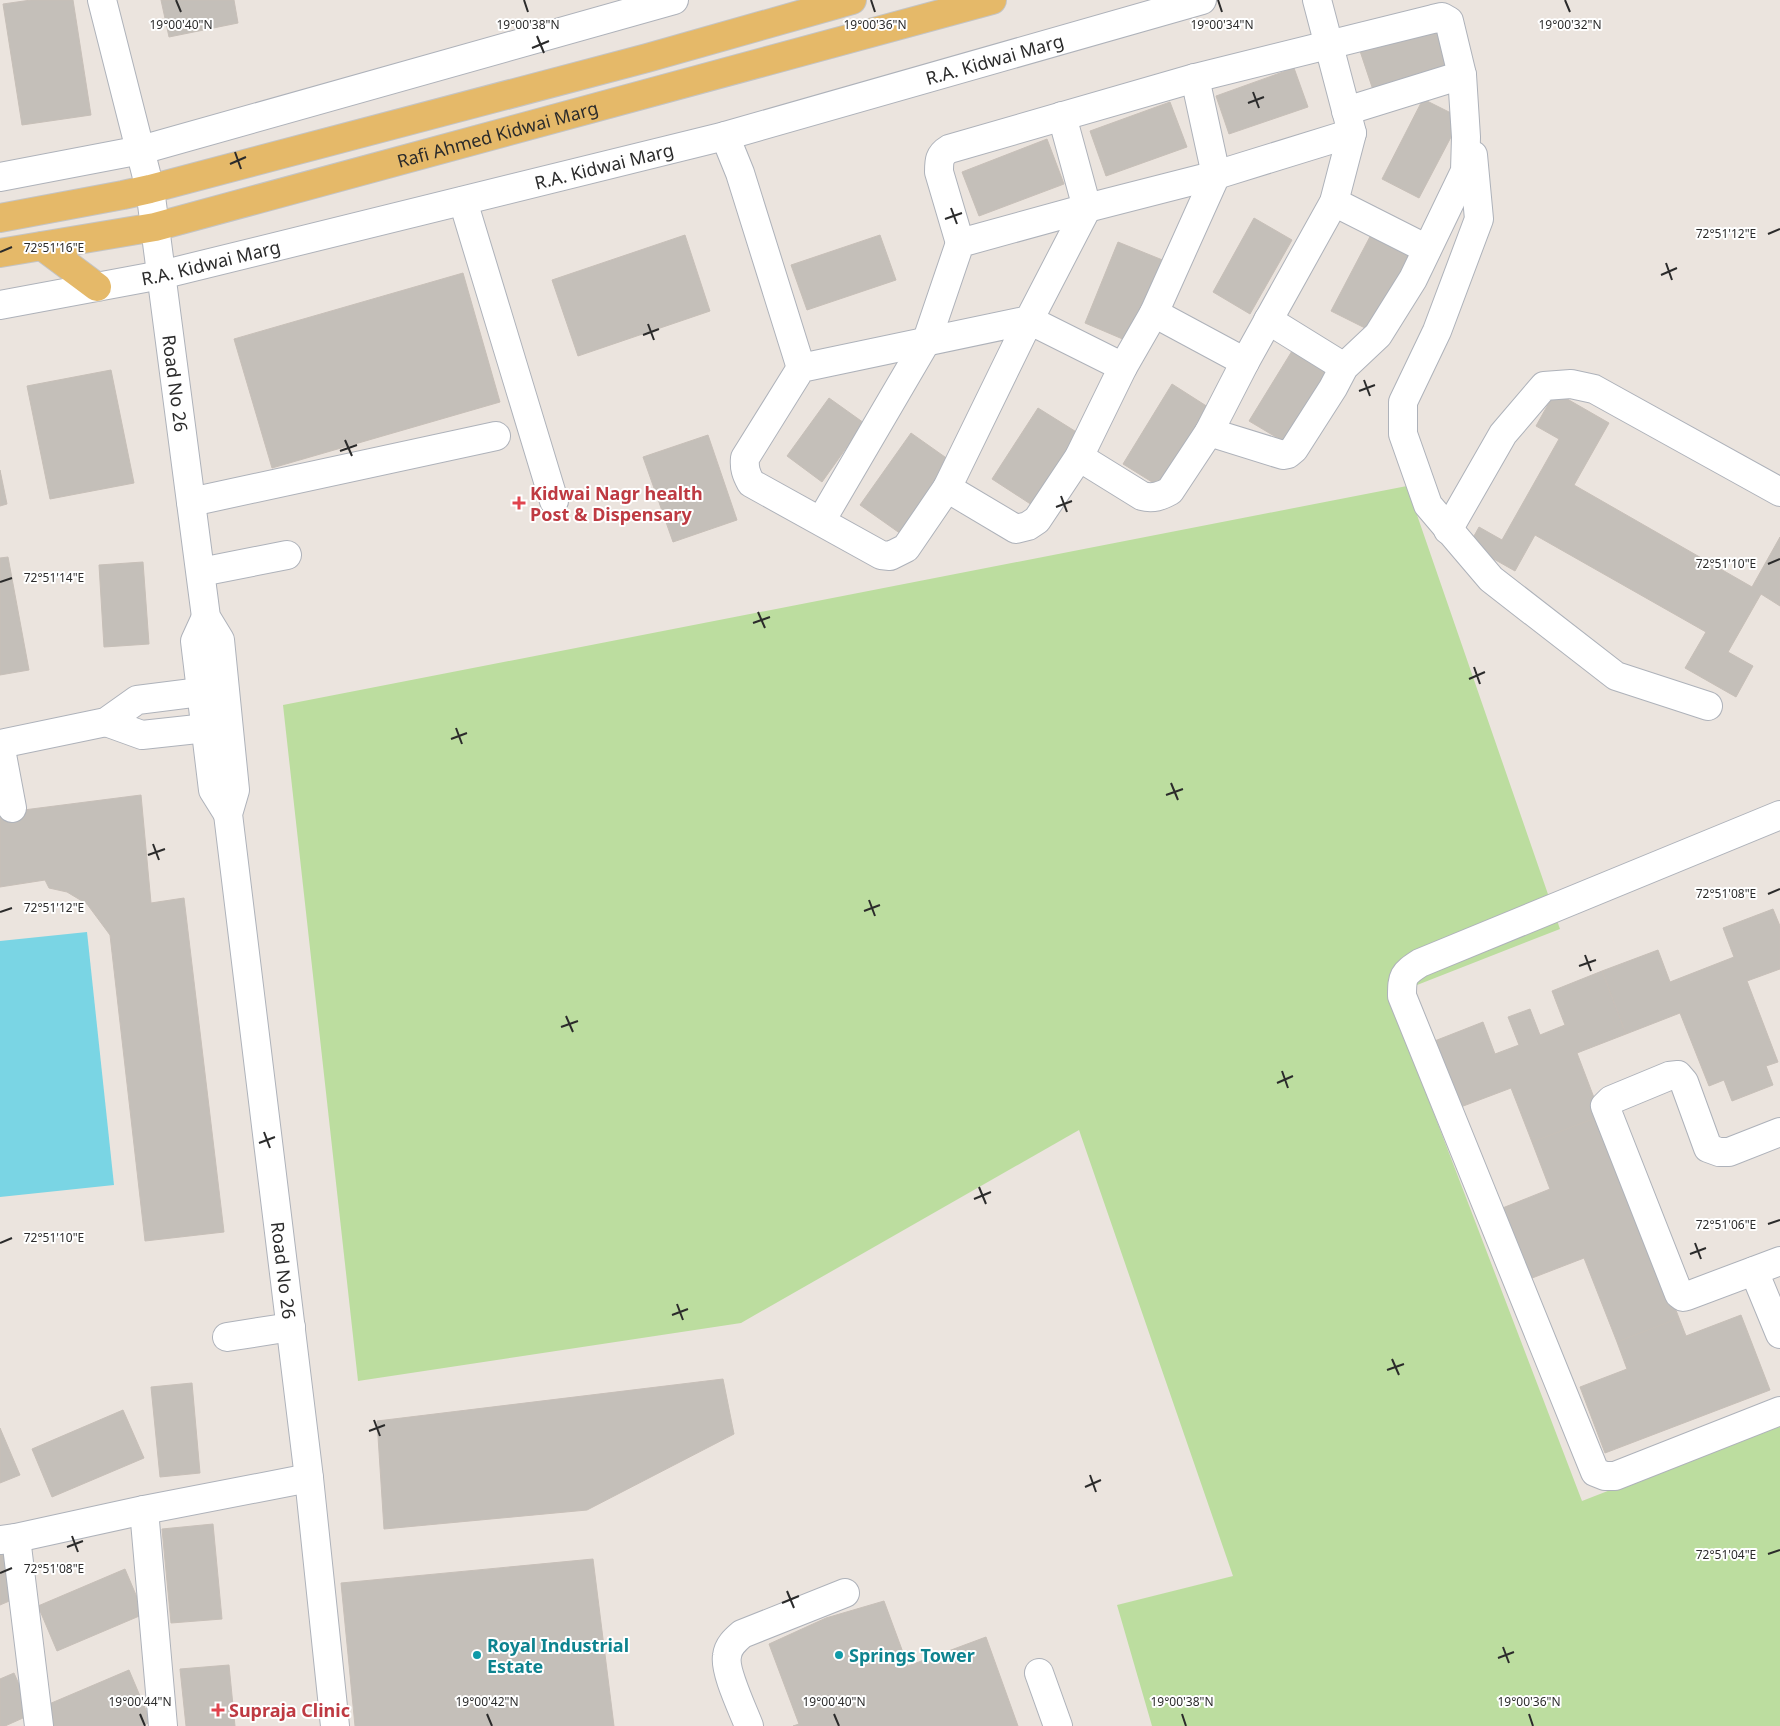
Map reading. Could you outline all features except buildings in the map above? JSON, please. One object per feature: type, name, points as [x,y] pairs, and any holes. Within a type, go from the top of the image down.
[{"type":"main road","points":[[0,218],[150,189],[648,58],[852,0]]},
{"type":"main road","name":"Rafi Ahmed Kidwai Marg","points":[[0,253],[155,227],[992,0]]},
{"type":"main road","points":[[42,246],[97,287]]},
{"type":"street","name":"Road No 26","points":[[102,0],[150,189],[206,617],[220,640],[213,690],[217,726],[235,790],[228,814],[309,1478],[335,1726]]},
{"type":"street","points":[[0,177],[141,150],[674,0]]},
{"type":"street","name":"R.A. Kidwai Marg","points":[[0,305],[161,275],[725,136],[1202,0]]},
{"type":"street","points":[[1079,457],[1142,496],[1148,498],[1160,496],[1170,491],[1209,432],[1244,362],[1334,202],[1349,122],[1317,0]]},
{"type":"street","points":[[1454,0],[1463,30],[1479,219],[1437,331],[1403,402],[1403,434],[1428,505],[1490,579],[1616,676],[1708,706]]},
{"type":"street","points":[[821,521],[927,340],[960,243],[939,172],[939,160],[943,153],[949,149],[1195,78],[1442,17],[1448,21],[1462,76],[1466,137],[1464,171],[1413,279],[1378,335],[1344,367],[1333,388],[1294,449],[1288,454],[1283,455],[1209,432]]},
{"type":"street","points":[[960,243],[1216,174],[1462,76]]},
{"type":"street","points":[[947,488],[1016,529],[1028,526],[1037,520],[1079,457],[1123,367],[1154,313],[1216,174],[1195,78]]},
{"type":"street","points":[[1062,116],[1087,208],[1029,320],[947,488],[906,548],[890,556],[881,555],[751,483],[746,474],[745,458],[801,368],[1029,320],[1123,367]]},
{"type":"street","points":[[725,136],[740,173],[801,368]]},
{"type":"street","points":[[463,200],[554,501]]},
{"type":"street","points":[[1334,202],[1427,249]]},
{"type":"street","points":[[1154,313],[1244,362]]},
{"type":"street","points":[[1268,320],[1344,367]]},
{"type":"street","points":[[1448,530],[1503,434],[1544,386],[1571,384],[1594,389],[1780,492]]},
{"type":"street","points":[[192,510],[496,436]]},
{"type":"street","points":[[192,510],[280,502]]},
{"type":"street","points":[[200,572],[287,554]]},
{"type":"street","points":[[12,808],[0,744],[106,722],[136,700],[213,690]]},
{"type":"street","points":[[106,722],[142,735],[217,726]]},
{"type":"street","points":[[1778,821],[1420,963],[1408,971],[1402,979],[1402,996],[1595,1472],[1605,1476],[1615,1476],[1780,1411]]},
{"type":"street","points":[[1780,1132],[1729,1152],[1719,1152],[1708,1148],[1684,1082],[1678,1075],[1668,1076],[1611,1100],[1605,1106],[1679,1294],[1683,1297],[1687,1296],[1780,1261]]},
{"type":"street","points":[[1754,1271],[1780,1334]]},
{"type":"street","points":[[226,1337],[291,1327]]},
{"type":"street","points":[[39,1726],[8,1539],[309,1478]]},
{"type":"street","points":[[144,1510],[163,1726]]},
{"type":"street","points":[[749,1726],[726,1667],[727,1655],[732,1643],[742,1634],[845,1592]]},
{"type":"street","points":[[1039,1673],[1058,1726]]},
{"type":"green space","points":[[1407,486],[1560,929],[1389,996],[1582,1501],[1780,1424],[1780,1726],[1152,1726],[1117,1605],[1233,1576],[1079,1130],[741,1323],[358,1381],[283,705]]},
{"type":"water","points":[[87,932],[114,1185],[0,1197],[0,941]]},
{"type":"place","name":"Kidwai Nagr health Post & Dispensary","points":[[519,503]]},
{"type":"place","name":"Royal Industrial Estate","points":[[477,1655]]},
{"type":"place","name":"Springs Tower","points":[[839,1655]]},
{"type":"place","name":"Supraja Clinic","points":[[218,1710]]}]
